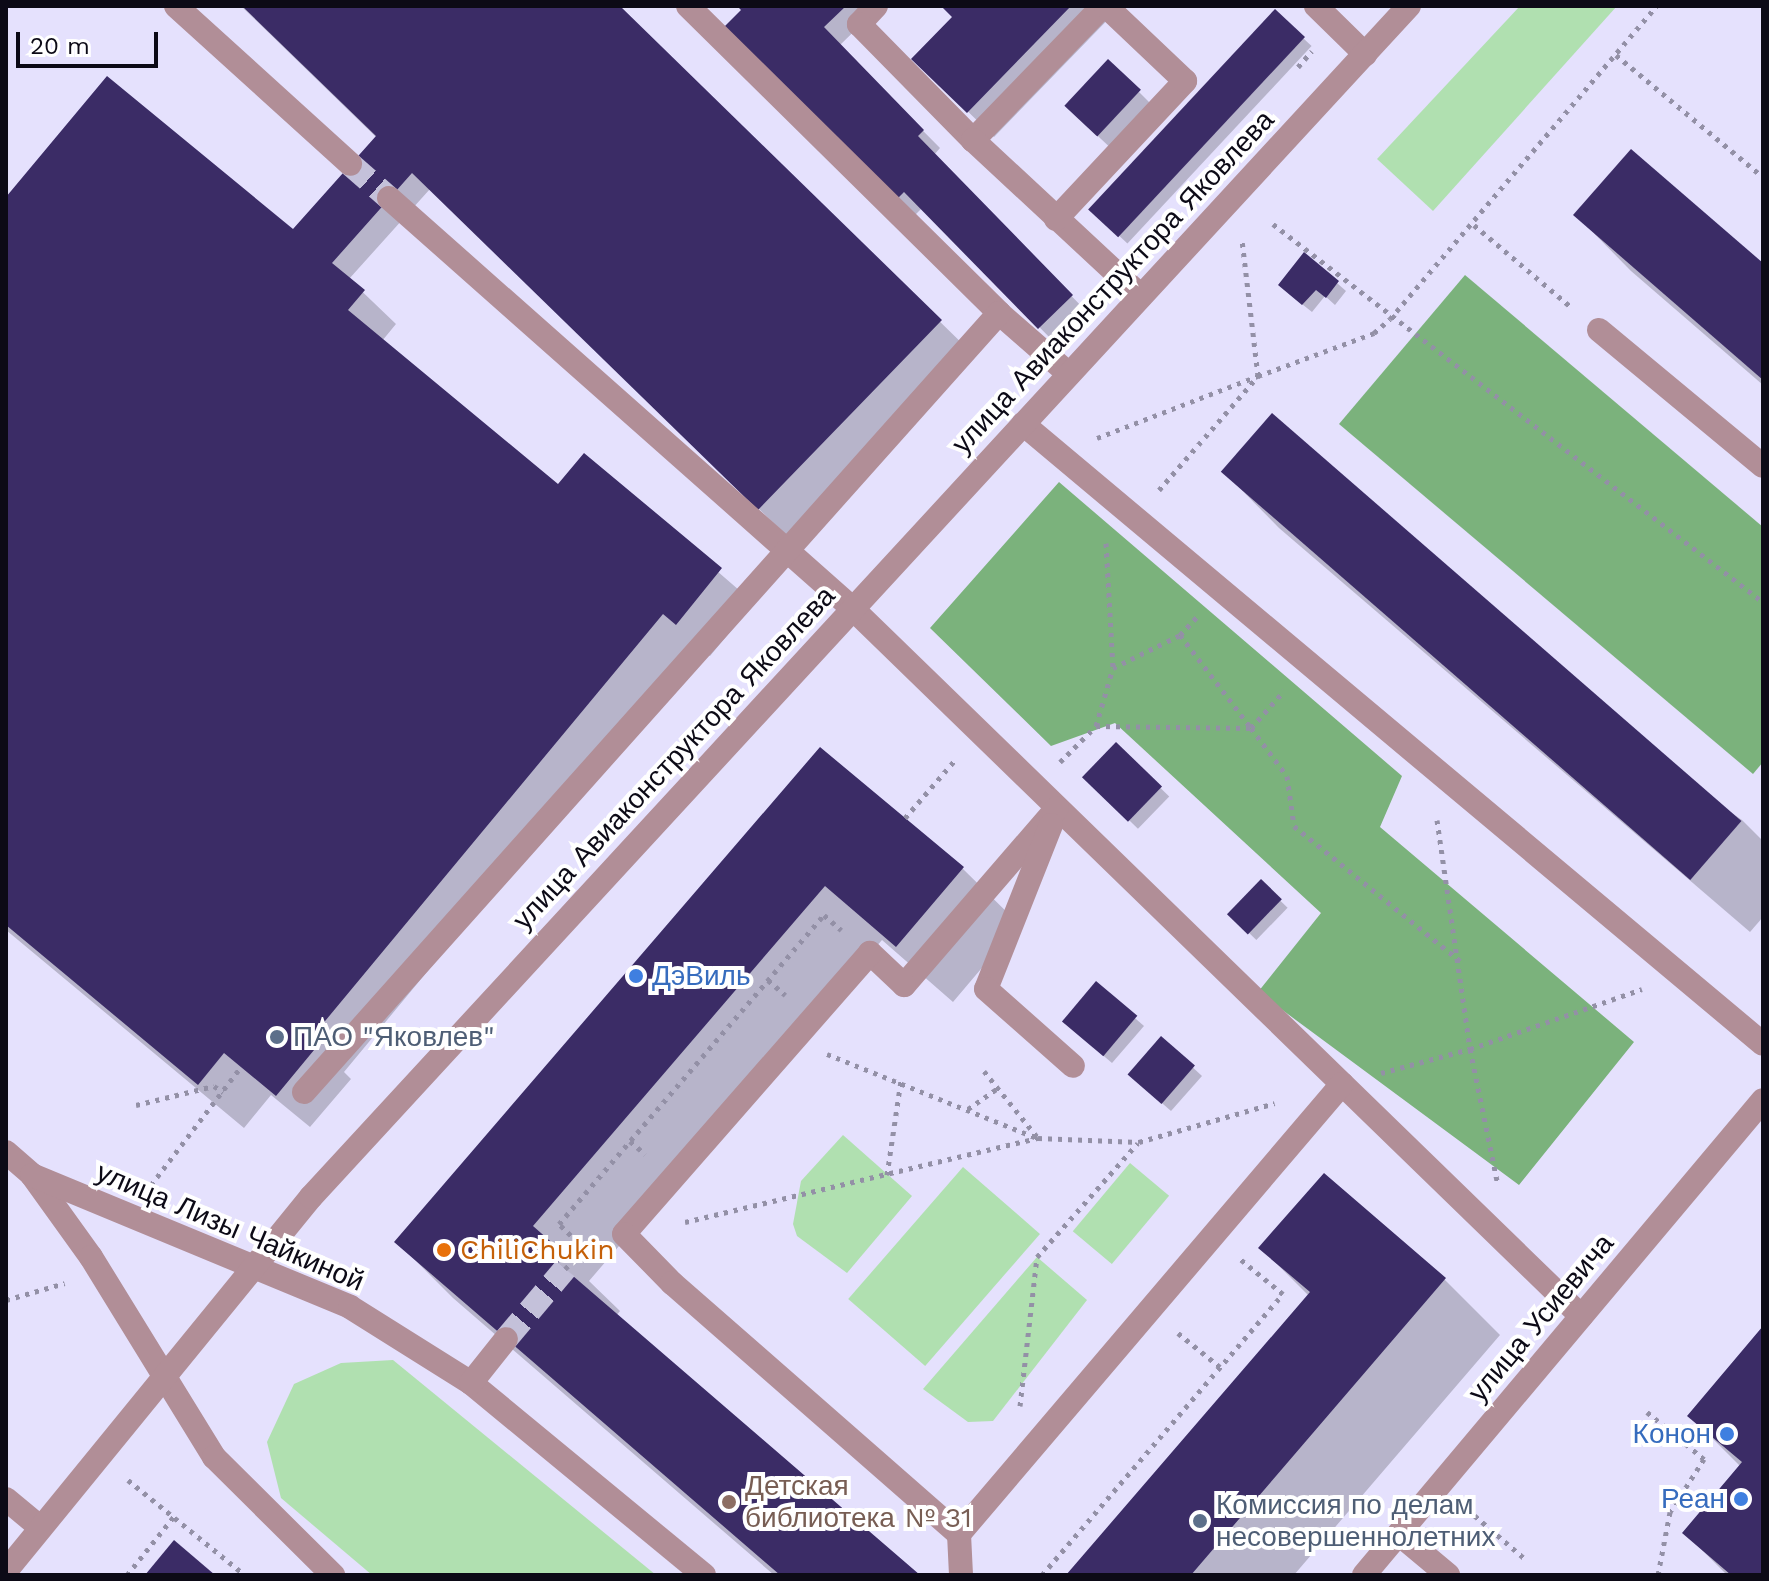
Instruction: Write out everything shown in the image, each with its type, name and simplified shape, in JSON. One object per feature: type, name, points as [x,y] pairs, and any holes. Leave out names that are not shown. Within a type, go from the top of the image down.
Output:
[{"type":"street","points":[[176,6],[350,164]]},
{"type":"street","points":[[688,6],[999,313],[1069,374]]},
{"type":"street","points":[[876,6],[859,24],[973,140],[1141,296]]},
{"type":"street","points":[[973,140],[1105,6],[1185,81],[1056,219]]},
{"type":"street","points":[[1316,6],[1365,54]]},
{"type":"street","name":"улица Авиаконструктора Яковлева","points":[[14,1570],[41,1528],[311,1197],[1365,54],[1399,9]]},
{"type":"street","points":[[389,198],[853,609],[1581,1316]]},
{"type":"street","points":[[304,1092],[999,313]]},
{"type":"street","points":[[1599,330],[1763,466]]},
{"type":"street","points":[[1023,424],[1763,1044]]},
{"type":"street","points":[[959,1534],[624,1234],[870,953],[904,985],[1057,808]]},
{"type":"street","points":[[1057,808],[986,989],[1073,1066]]},
{"type":"street","points":[[961,1575],[959,1534],[1342,1084]]},
{"type":"street","name":"улица Усиевича","points":[[1364,1575],[1763,1100]]},
{"type":"street","name":"улица Лизы Чайкиной","points":[[6,1152],[32,1175],[165,1375],[214,1457],[333,1575]]},
{"type":"street","name":"улица Лизы Чайкиной","points":[[32,1175],[350,1307],[471,1383],[704,1575]]},
{"type":"street","points":[[471,1383],[506,1339]]},
{"type":"street","points":[[6,1499],[41,1528]]},
{"type":"street","points":[[1399,1534],[1448,1575]]},
{"type":"path","points":[[1060,454],[1159,411],[1374,333],[1474,225],[1656,6]]},
{"type":"path","points":[[1616,54],[1763,177]]},
{"type":"path","points":[[1135,517],[1258,376],[1238,191]]},
{"type":"path","points":[[1273,224],[1390,319],[1620,487],[1668,534],[1763,602]]},
{"type":"path","points":[[1474,225],[1599,330]]},
{"type":"path","points":[[1037,787],[1096,726],[1113,668],[1102,490]]},
{"type":"path","points":[[1113,668],[1180,635],[1221,590]]},
{"type":"path","points":[[1180,635],[1287,776],[1294,826],[1460,961]]},
{"type":"path","points":[[1096,726],[1251,728],[1309,663]]},
{"type":"path","points":[[905,818],[979,732]]},
{"type":"path","points":[[1428,763],[1460,961],[1470,1049],[1511,1248]]},
{"type":"path","points":[[559,1224],[824,915],[870,953]]},
{"type":"path","points":[[1342,1084],[1470,1049],[1680,975]]},
{"type":"path","points":[[792,1042],[901,1080],[1038,1138]]},
{"type":"path","points":[[145,1192],[241,1067]]},
{"type":"path","points":[[984,1071],[1038,1138]]},
{"type":"path","points":[[887,1175],[901,1080]]},
{"type":"path","points":[[136,1105],[214,1086],[223,1092]]},
{"type":"path","points":[[968,1109],[998,1088]]},
{"type":"path","points":[[624,1234],[1038,1138],[1139,1142],[1284,1101]]},
{"type":"path","points":[[1020,1409],[1037,1257],[1139,1142]]},
{"type":"path","points":[[1042,1575],[1283,1294],[1213,1235]]},
{"type":"path","points":[[6,1300],[69,1282]]},
{"type":"path","points":[[1149,1310],[1220,1367]]},
{"type":"path","points":[[1647,1412],[1704,1459],[1670,1512],[1658,1575]]},
{"type":"path","points":[[122,1476],[175,1515],[245,1575]]},
{"type":"path","points":[[1463,1506],[1524,1558]]},
{"type":"path","points":[[127,1575],[175,1515]]},
{"type":"green space","points":[[1520,6],[1617,6],[1433,211],[1377,159]]},
{"type":"green space","points":[[1465,275],[1763,527],[1763,762],[1753,774],[1339,424]]},
{"type":"green space","points":[[1059,482],[1402,776],[1380,827],[1634,1042],[1519,1185],[1258,992],[1321,913],[1115,723],[1051,746],[930,628]]},
{"type":"green space","points":[[843,1135],[912,1196],[847,1273],[797,1236],[793,1224],[801,1181]]},
{"type":"green space","points":[[1130,1163],[1169,1196],[1112,1264],[1073,1231]]},
{"type":"green space","points":[[963,1167],[1040,1234],[925,1366],[848,1299]]},
{"type":"green space","points":[[1037,1257],[1087,1300],[993,1421],[968,1422],[923,1389]]},
{"type":"green space","points":[[393,1360],[656,1575],[372,1575],[281,1498],[267,1442],[294,1384],[341,1363]]},
{"type":"building","points":[[242,6],[620,6],[942,320],[758,510],[412,173],[332,263],[365,290],[348,310],[558,484],[584,453],[722,568],[676,625],[663,614],[311,1038],[319,1044],[276,1096],[224,1053],[198,1085],[6,925],[6,197],[107,76],[293,229],[376,136]]},
{"type":"building","points":[[737,6],[846,6],[824,27],[924,130],[918,136],[1073,295],[1038,329],[904,192],[894,202],[724,27],[741,10]]},
{"type":"building","points":[[941,6],[1071,6],[967,113],[911,59],[952,17]]},
{"type":"building","points":[[1275,9],[1305,37],[1118,237],[1088,209]]},
{"type":"building","points":[[1108,59],[1141,90],[1097,136],[1064,106]]},
{"type":"building","points":[[1631,149],[1763,263],[1763,380],[1573,215]]},
{"type":"building","points":[[1304,252],[1339,281],[1326,298],[1316,290],[1302,305],[1278,285]]},
{"type":"building","points":[[1272,413],[1741,821],[1690,880],[1221,472]]},
{"type":"building","points":[[1116,742],[1162,786],[1128,822],[1082,777]]},
{"type":"building","points":[[820,747],[964,867],[896,947],[825,886],[533,1226],[565,1254],[558,1263],[920,1575],[780,1575],[394,1242]]},
{"type":"building","points":[[1261,879],[1282,899],[1248,934],[1227,914]]},
{"type":"building","points":[[1096,981],[1137,1016],[1103,1056],[1062,1022]]},
{"type":"building","points":[[1161,1036],[1195,1066],[1162,1104],[1128,1074]]},
{"type":"building","points":[[1324,1173],[1446,1278],[1191,1575],[1066,1575],[1310,1292],[1258,1248]]},
{"type":"building","points":[[1763,1326],[1763,1575],[1731,1575],[1682,1533],[1742,1462],[1687,1416]]},
{"type":"building","points":[[174,1540],[215,1575],[145,1575]]},
{"type":"tunnel","points":[[350,164],[389,198]]},
{"type":"tunnel","points":[[506,1339],[565,1269]]},
{"type":"place","name":"ДэВиль","points":[[636,976]]},
{"type":"place","name":"ПАО \"Яковлев\"","points":[[277,1037]]},
{"type":"place","name":"ChiliChukin","points":[[444,1250]]},
{"type":"place","name":"Конон","points":[[1727,1434]]},
{"type":"place","name":"Реан","points":[[1741,1499]]},
{"type":"place","name":"Детская библиотека № 31","points":[[729,1502]]},
{"type":"place","name":"Комиссия по делам несовершеннолетних","points":[[1200,1521]]}]
